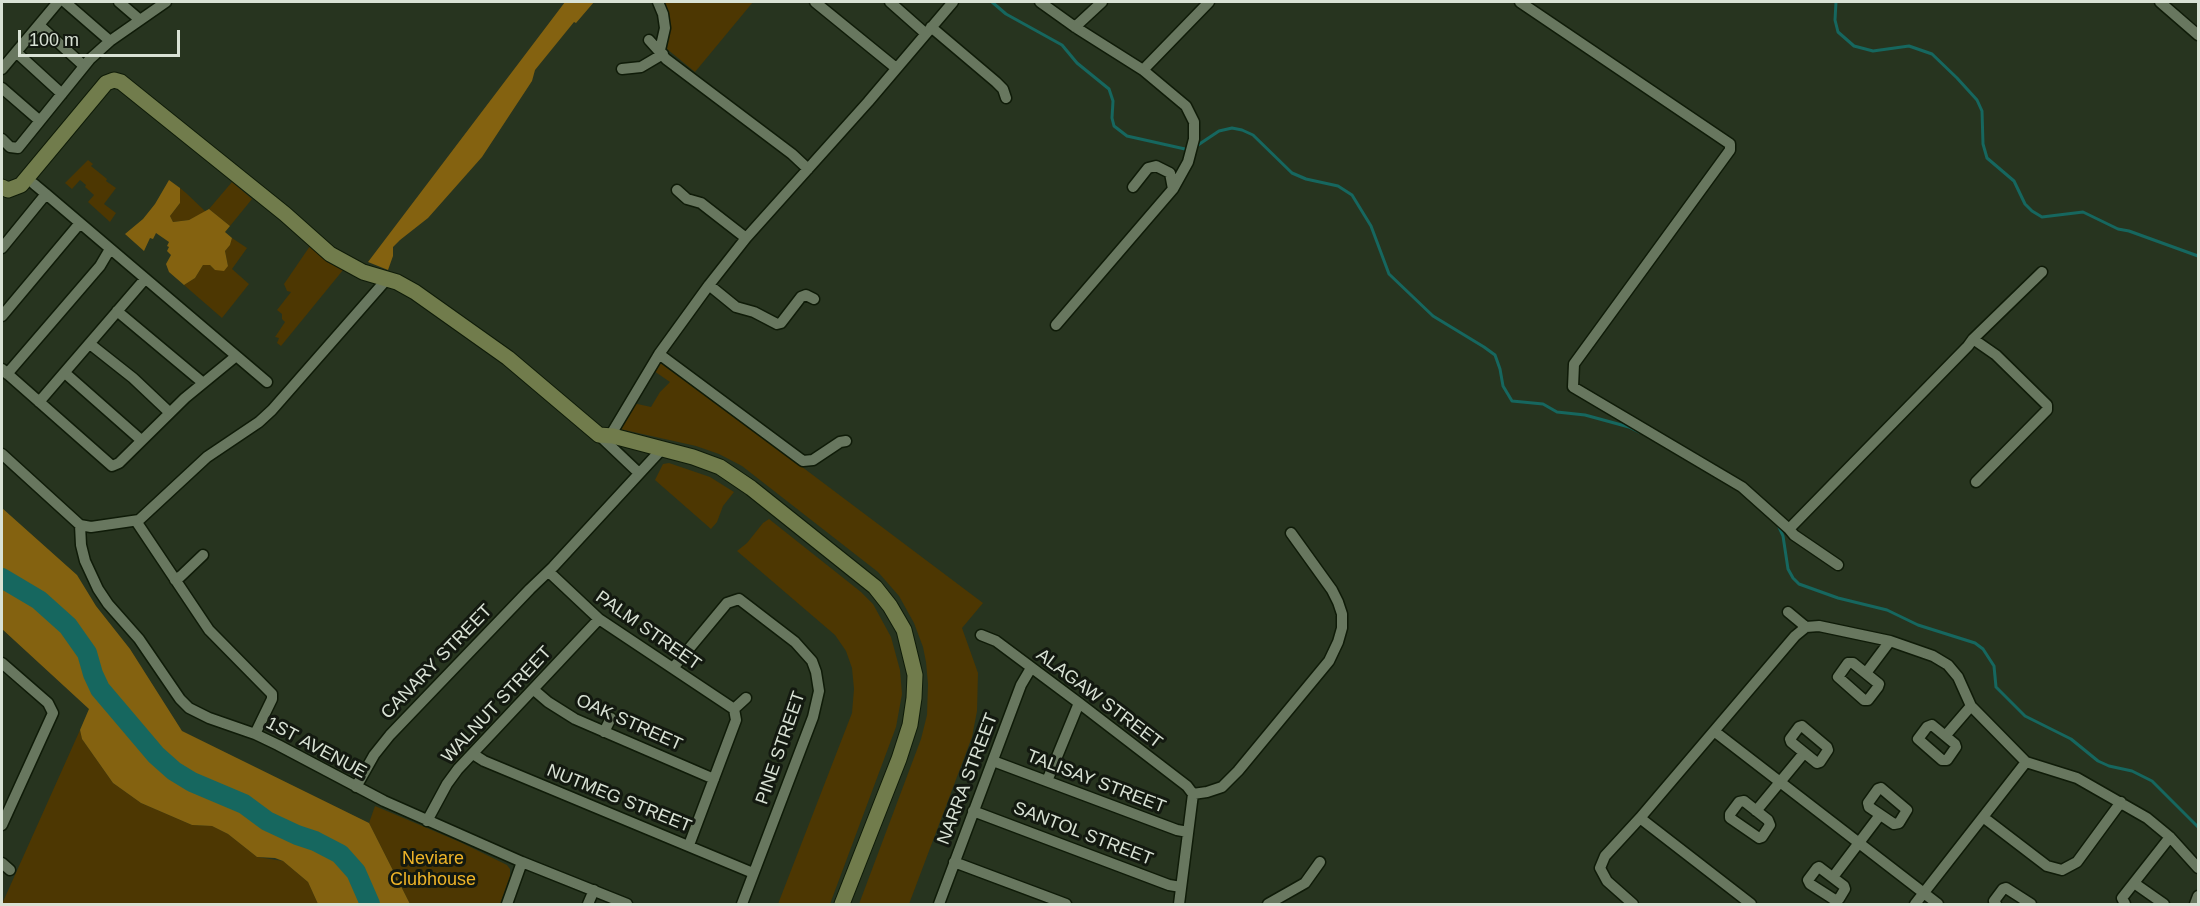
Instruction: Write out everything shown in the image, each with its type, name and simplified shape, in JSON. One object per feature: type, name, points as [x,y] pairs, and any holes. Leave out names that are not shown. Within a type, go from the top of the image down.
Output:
[{"type":"street","points":[[2,69],[58,2]]},
{"type":"street","points":[[65,2],[110,41]]},
{"type":"street","points":[[119,2],[140,20]]},
{"type":"street","points":[[2,139],[10,147],[18,148],[84,66],[110,41],[166,2]]},
{"type":"street","points":[[622,69],[641,67],[661,52],[665,28],[658,2]]},
{"type":"street","points":[[815,2],[896,68]]},
{"type":"street","points":[[890,2],[996,81],[1003,89],[1006,98]]},
{"type":"street","points":[[604,435],[659,354],[746,238],[953,2]]},
{"type":"street","points":[[1040,2],[1143,70],[1186,106],[1194,122],[1194,139],[1188,162],[1173,189],[1056,325]]},
{"type":"street","points":[[1075,27],[1102,2]]},
{"type":"street","points":[[1143,70],[1209,2]]},
{"type":"street","points":[[1520,2],[1730,144],[1731,150],[1574,364],[1573,387],[1742,488],[1794,535],[1838,565]]},
{"type":"street","points":[[2164,3],[2199,35]]},
{"type":"street","points":[[39,25],[84,66]]},
{"type":"street","points":[[649,40],[703,88],[792,154],[808,169]]},
{"type":"street","points":[[16,52],[62,94]]},
{"type":"street","points":[[2,187],[8,190],[21,185],[106,84],[114,80],[127,86],[330,254],[363,272],[387,279],[415,292],[508,358],[604,435],[639,473]]},
{"type":"street","points":[[2,88],[40,121]]},
{"type":"street","points":[[1132,187],[1148,168],[1156,166],[1170,173],[1173,189]]},
{"type":"street","points":[[34,184],[235,357],[267,381]]},
{"type":"street","points":[[677,190],[687,199],[701,203],[746,238]]},
{"type":"street","points":[[2,248],[6,233],[46,194]]},
{"type":"street","points":[[2,316],[80,223]]},
{"type":"street","points":[[110,249],[100,266],[4,372],[112,466],[119,463],[202,382],[235,357]]},
{"type":"street","points":[[1789,529],[1973,339],[2042,272]]},
{"type":"street","points":[[39,402],[145,279]]},
{"type":"street","points":[[2,454],[80,525],[91,527],[141,519],[207,458],[259,422],[387,279]]},
{"type":"street","points":[[709,285],[736,307],[754,312],[777,324],[781,324],[801,297],[806,295],[814,299]]},
{"type":"street","points":[[117,311],[202,382]]},
{"type":"street","points":[[1973,339],[1996,355],[2047,405],[2048,410],[1976,482]]},
{"type":"street","points":[[90,344],[133,378],[170,412]]},
{"type":"street","points":[[659,354],[803,461],[813,460],[840,442],[846,441]]},
{"type":"street","points":[[65,373],[141,440]]},
{"type":"street","points":[[604,435],[713,465],[751,488],[876,587],[904,630],[915,675],[910,725],[842,904]]},
{"type":"street","name":"CANARY STREET","points":[[356,787],[374,755],[390,735],[551,570],[661,450]]},
{"type":"street","points":[[136,521],[216,640],[272,694],[272,699],[255,734]]},
{"type":"street","name":"1ST AVENUE","points":[[80,525],[81,545],[89,574],[108,604],[139,639],[180,699],[198,714],[255,734],[427,821],[627,904]]},
{"type":"street","points":[[1179,904],[1194,803],[1193,794],[1222,787],[1239,771],[1329,661],[1338,642],[1342,628],[1342,614],[1338,602],[1291,533]]},
{"type":"street","points":[[175,580],[203,555]]},
{"type":"street","name":"PALM STREET","points":[[551,570],[599,619],[734,709]]},
{"type":"street","name":"PINE STREET","points":[[673,668],[727,603],[735,599],[743,600],[751,606],[805,653],[816,672],[819,691],[813,717],[742,904]]},
{"type":"street","points":[[1788,612],[1806,627]]},
{"type":"street","name":"WALNUT STREET","points":[[427,821],[447,784],[599,619]]},
{"type":"street","points":[[1633,904],[1607,880],[1600,868],[1605,856],[1795,636],[1806,627],[1819,626],[1890,641],[1933,656],[1948,665],[1958,677],[1971,706],[2026,762],[2077,778],[2121,801],[2170,837],[2199,868]]},
{"type":"street","name":"ALAGAW STREET","points":[[981,635],[996,641],[1187,786],[1193,794]]},
{"type":"street","points":[[1866,673],[1890,641]]},
{"type":"street","points":[[2,663],[48,703],[52,713],[2,825]]},
{"type":"street","name":"NARRA STREET","points":[[939,904],[1021,685],[1031,668]]},
{"type":"street","name":"OAK STREET","points":[[534,690],[564,713],[714,779]]},
{"type":"street","points":[[689,845],[736,720],[734,709],[746,698]]},
{"type":"street","points":[[1047,781],[1079,704]]},
{"type":"street","points":[[1946,735],[1971,706]]},
{"type":"street","points":[[604,732],[611,718]]},
{"type":"street","points":[[1714,731],[1938,904]]},
{"type":"street","points":[[1756,811],[1804,753]]},
{"type":"street","name":"NUTMEG STREET","points":[[473,754],[484,761],[753,873]]},
{"type":"street","name":"TALISAY STREET","points":[[993,761],[1188,832]]},
{"type":"street","points":[[1915,904],[2026,762]]},
{"type":"street","points":[[1983,817],[2047,866],[2062,870],[2077,862],[2121,801]]},
{"type":"street","name":"SANTOL STREET","points":[[973,810],[1169,885],[1181,887]]},
{"type":"street","points":[[1833,877],[1880,815]]},
{"type":"street","points":[[1640,818],[1751,904]]},
{"type":"street","points":[[2125,904],[2122,898],[2170,837]]},
{"type":"street","points":[[507,904],[522,862]]},
{"type":"street","points":[[954,862],[1066,904]]},
{"type":"street","points":[[1268,904],[1305,883],[1320,862]]},
{"type":"street","points":[[2134,883],[2164,904]]},
{"type":"street","points":[[1996,904],[1994,901],[2003,889],[2007,888],[2031,904]]},
{"type":"street","points":[[588,904],[594,890]]},
{"type":"street","points":[[2195,904],[2199,896]]},
{"type":"green space","points":[[662,2],[753,2],[695,72],[667,49],[668,23]]},
{"type":"green space","points":[[88,160],[93,164],[91,166],[107,179],[106,181],[116,188],[104,204],[116,213],[110,222],[88,202],[94,195],[85,187],[86,185],[80,180],[72,189],[65,183]]},
{"type":"green space","points":[[232,182],[252,199],[230,226],[209,209]]},
{"type":"green space","points":[[180,188],[206,212],[189,220],[173,222],[170,216],[180,203]]},
{"type":"green space","points":[[232,238],[247,248],[232,269],[249,284],[222,318],[184,285],[195,278],[203,265],[210,265],[215,270],[228,266],[225,251]]},
{"type":"green space","points":[[310,246],[327,262],[343,270],[281,346],[277,343],[279,338],[275,337],[285,322],[282,314],[277,310],[291,292],[287,291],[284,284]]},
{"type":"green space","points":[[659,362],[983,603],[962,628],[978,673],[977,711],[972,737],[909,904],[859,904],[921,739],[927,715],[926,662],[914,623],[899,596],[878,572],[742,466],[719,454],[696,446],[620,429],[633,403],[651,407],[660,392],[670,382],[654,371]]},
{"type":"green space","points":[[669,463],[710,477],[734,492],[723,506],[717,522],[711,529],[655,480],[663,464]]},
{"type":"green space","points":[[769,519],[873,604],[891,637],[900,670],[902,694],[896,727],[830,904],[778,904],[852,713],[854,689],[852,668],[846,651],[835,635],[737,551]]},
{"type":"green space","points":[[80,730],[82,739],[113,783],[141,803],[192,825],[212,826],[228,834],[257,857],[283,861],[308,882],[318,904],[2,904]]},
{"type":"green space","name":"Neviare Clubhouse","points":[[375,806],[460,842],[507,865],[510,869],[510,876],[500,904],[410,904],[369,823]]},
{"type":"shaded area","points":[[565,2],[594,2],[576,23],[574,22],[535,70],[532,81],[482,157],[428,218],[393,247],[393,256],[388,270],[368,262]]},
{"type":"shaded area","points":[[169,180],[180,188],[180,203],[170,216],[173,222],[189,220],[209,209],[230,226],[225,232],[232,238],[225,251],[228,266],[224,271],[215,270],[210,265],[203,265],[195,278],[184,285],[169,272],[166,264],[171,255],[167,251],[169,242],[156,233],[153,239],[150,238],[144,251],[125,234],[143,219]]},
{"type":"shaded area","points":[[2,508],[77,575],[96,606],[130,649],[182,731],[369,823],[410,904],[318,904],[308,882],[283,861],[257,857],[228,834],[212,826],[192,825],[141,803],[113,783],[82,739],[80,730],[89,709],[2,629]]},
{"type":"waterway","points":[[992,2],[1006,14],[1062,45],[1077,63],[1109,89],[1113,101],[1114,126],[1127,136],[1189,148]]},
{"type":"waterway","points":[[1836,2],[1835,20],[1838,32],[1854,46],[1873,51],[1909,46],[1932,54],[1957,78],[1977,100],[1982,111],[1983,144],[1987,158],[2014,181],[2025,204],[2032,211],[2042,217],[2083,212],[2118,229],[2198,256]]},
{"type":"waterway","points":[[1195,147],[1219,131],[1232,128],[1242,130],[1253,135],[1292,173],[1306,179],[1338,186],[1352,195],[1371,226],[1389,274],[1433,316],[1495,355],[1503,386],[1512,401],[1543,404],[1557,412],[1585,415],[1639,432]]},
{"type":"waterway","points":[[1778,525],[1783,536],[1788,569],[1799,584],[1838,598],[1887,610],[1918,625],[1975,643],[1983,649],[1994,666],[1996,687],[2025,716],[2071,739],[2098,761],[2132,771],[2152,781],[2198,827]]},
{"type":"waterway","points":[[2,578],[39,600],[68,626],[87,653],[100,689],[156,755],[174,771],[192,782],[244,804],[267,821],[340,854],[356,872],[370,904]]}]
